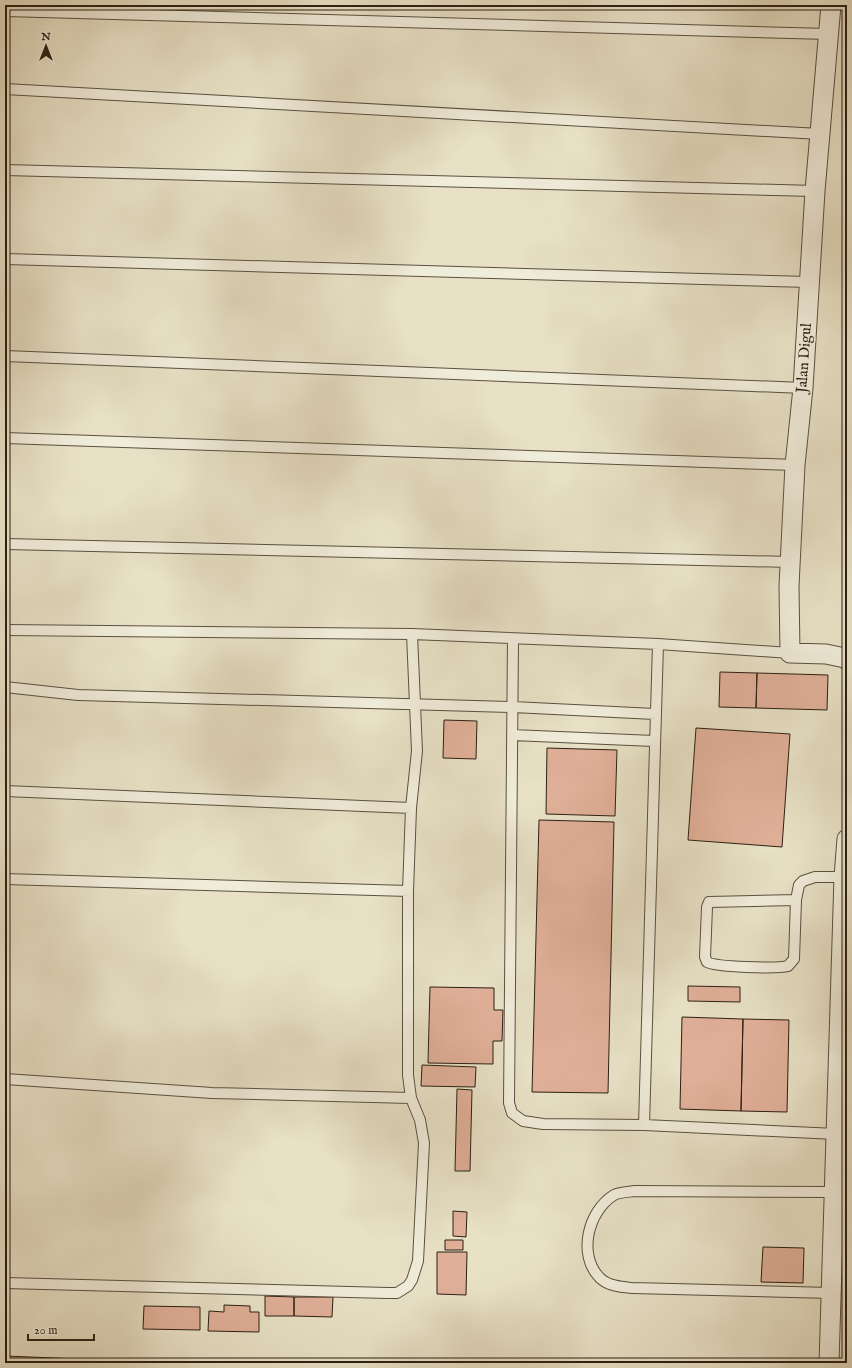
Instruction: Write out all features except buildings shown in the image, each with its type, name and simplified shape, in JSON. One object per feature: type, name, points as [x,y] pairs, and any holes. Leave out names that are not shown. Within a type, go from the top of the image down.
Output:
[{"type":"street","name":"Jalan Digul","points":[[790,653],[789,586],[796,465],[803,388],[815,191],[831,5]]},
{"type":"street","points":[[790,653],[826,654],[845,658],[847,660]]},
{"type":"street","points":[[829,1363],[844,877],[847,839]]},
{"type":"lane","points":[[5,11],[829,34]]},
{"type":"lane","points":[[5,89],[820,134]]},
{"type":"lane","points":[[5,170],[815,191]]},
{"type":"lane","points":[[5,259],[809,282]]},
{"type":"lane","points":[[5,356],[803,388]]},
{"type":"lane","points":[[5,438],[796,465]]},
{"type":"lane","points":[[5,544],[791,562]]},
{"type":"lane","points":[[5,630],[412,634],[658,644],[790,653]]},
{"type":"lane","points":[[5,1284],[388,1293],[403,1290],[412,1280],[418,1261],[424,1172],[423,1130],[411,1098],[408,1075],[408,890],[411,808],[417,751],[412,634]]},
{"type":"lane","points":[[513,639],[509,1103],[512,1113],[523,1121],[543,1124],[644,1126],[836,1134]]},
{"type":"lane","points":[[644,1126],[658,644]]},
{"type":"lane","points":[[5,687],[78,695],[513,707],[655,714]]},
{"type":"lane","points":[[512,735],[654,741]]},
{"type":"lane","points":[[5,790],[411,808]]},
{"type":"lane","points":[[796,900],[709,902],[707,907],[705,960],[712,964],[788,966],[794,959],[796,900],[797,890],[800,885],[808,878],[844,877]]},
{"type":"lane","points":[[5,878],[408,890]]},
{"type":"lane","points":[[5,1079],[212,1093],[411,1098]]},
{"type":"lane","points":[[831,1293],[632,1288],[615,1286],[601,1279],[591,1267],[588,1250],[590,1223],[600,1205],[615,1194],[634,1191],[834,1192]]}]
